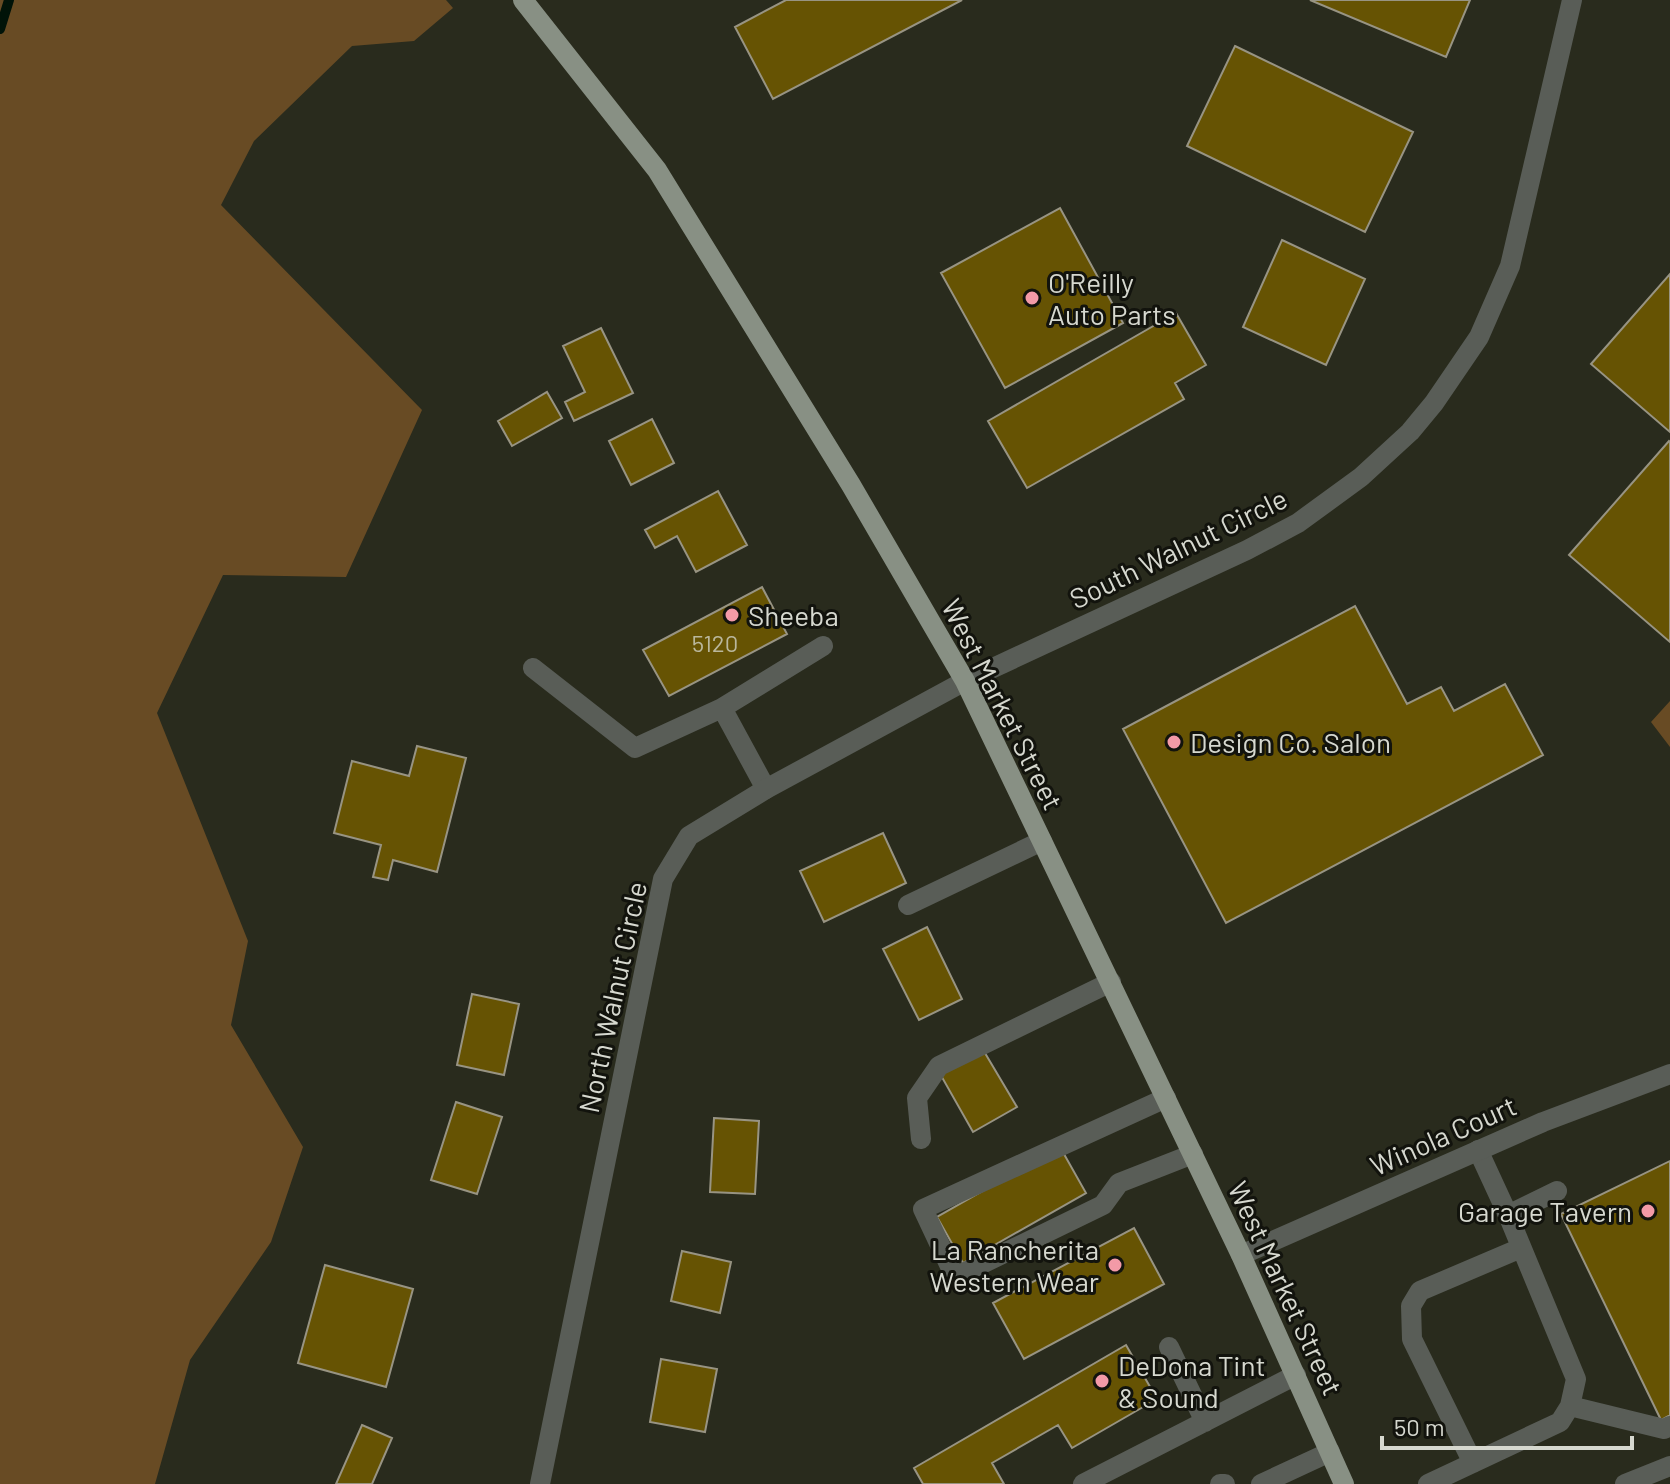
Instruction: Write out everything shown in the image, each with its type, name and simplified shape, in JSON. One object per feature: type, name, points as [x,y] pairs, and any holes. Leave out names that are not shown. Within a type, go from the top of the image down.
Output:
[{"type":"main road","name":"West Market Street","points":[[523,0],[657,170],[851,485],[965,681],[1241,1255],[1344,1484]]},
{"type":"street","name":"South Walnut Circle","points":[[965,681],[1247,550],[1298,523],[1361,477],[1410,432],[1479,337],[1510,266],[1572,0]]},
{"type":"street","points":[[533,668],[635,748],[722,708],[823,646]]},
{"type":"street","name":"North Walnut Circle","points":[[540,1484],[663,879],[689,836],[766,789],[965,681]]},
{"type":"street","points":[[722,708],[766,789]]},
{"type":"street","points":[[908,905],[1042,841]]},
{"type":"street","points":[[921,1139],[917,1098],[939,1066],[1111,982]]},
{"type":"street","name":"Winola Court","points":[[1241,1255],[1543,1122],[1670,1074]]},
{"type":"street","points":[[1166,1098],[923,1209],[955,1277],[1103,1205],[1119,1183],[1193,1154]]},
{"type":"street","points":[[1428,1484],[1560,1422],[1570,1406],[1576,1379],[1478,1150]]},
{"type":"street","points":[[1508,1215],[1557,1191]]},
{"type":"street","points":[[1473,1463],[1412,1339],[1411,1306],[1420,1291],[1521,1248]]},
{"type":"street","points":[[1169,1347],[1205,1422]]},
{"type":"street","points":[[1083,1484],[1296,1375]]},
{"type":"street","points":[[1570,1406],[1664,1429],[1670,1426]]},
{"type":"street","points":[[1261,1484],[1330,1452]]},
{"type":"street","points":[[1625,1484],[1670,1466]]},
{"type":"shaded area","points":[[0,0],[446,0],[453,8],[414,41],[352,46],[254,141],[221,205],[422,410],[346,577],[223,575],[157,713],[248,941],[231,1025],[303,1147],[271,1242],[190,1360],[155,1484],[0,1484]]},
{"type":"shaded area","points":[[1670,701],[1670,747],[1651,722]]},
{"type":"building","points":[[786,0],[962,0],[773,99],[735,27]]},
{"type":"building","points":[[1310,0],[1470,0],[1446,57]]},
{"type":"building","points":[[1235,46],[1413,132],[1365,232],[1187,146]]},
{"type":"building","name":"O'Reilly Auto Parts","points":[[1060,208],[1123,323],[1005,388],[941,273]]},
{"type":"building","points":[[1282,240],[1365,279],[1326,365],[1243,327]]},
{"type":"building","points":[[1670,274],[1670,432],[1591,364]]},
{"type":"building","points":[[1176,313],[1206,365],[1175,383],[1184,399],[1027,488],[988,421]]},
{"type":"building","points":[[601,328],[633,393],[574,421],[565,402],[585,392],[563,346]]},
{"type":"building","points":[[547,392],[562,418],[512,446],[498,421]]},
{"type":"building","points":[[652,419],[674,463],[631,485],[609,441]]},
{"type":"building","points":[[1670,442],[1670,642],[1569,555]]},
{"type":"building","points":[[718,491],[747,545],[696,572],[677,536],[655,548],[645,530]]},
{"type":"building","points":[[762,587],[787,634],[669,696],[643,650]]},
{"type":"building","points":[[1355,606],[1407,704],[1441,687],[1454,711],[1505,684],[1543,755],[1226,923],[1123,729]]},
{"type":"building","points":[[417,746],[466,758],[437,872],[393,860],[388,880],[373,877],[381,845],[334,833],[352,761],[409,776]]},
{"type":"building","points":[[883,833],[906,883],[824,922],[800,871]]},
{"type":"building","points":[[927,927],[962,999],[919,1020],[883,949]]},
{"type":"building","points":[[472,994],[519,1004],[504,1075],[457,1065]]},
{"type":"building","points":[[982,1048],[1017,1107],[973,1132],[939,1072]]},
{"type":"building","points":[[456,1102],[502,1117],[477,1194],[431,1180]]},
{"type":"building","points":[[714,1118],[759,1121],[755,1194],[710,1192]]},
{"type":"building","points":[[1060,1147],[1086,1193],[963,1263],[937,1217]]},
{"type":"building","points":[[1670,1161],[1670,1415],[1661,1420],[1561,1214]]},
{"type":"building","points":[[1134,1228],[1164,1284],[1024,1359],[993,1303]]},
{"type":"building","points":[[682,1251],[731,1262],[720,1313],[671,1301]]},
{"type":"building","points":[[325,1265],[413,1289],[386,1387],[298,1363]]},
{"type":"building","points":[[1126,1345],[1157,1399],[1072,1448],[1058,1425],[992,1463],[1004,1484],[923,1484],[914,1468]]},
{"type":"building","points":[[661,1359],[717,1369],[705,1432],[650,1422]]},
{"type":"building","points":[[362,1425],[392,1438],[372,1484],[336,1484]]},
{"type":"waterway","points":[[0,29],[9,0]]},
{"type":"place","name":"O'Reilly Auto Parts","points":[[1032,298]]},
{"type":"place","name":"Sheeba","points":[[732,615]]},
{"type":"place","name":"Design Co. Salon","points":[[1174,742]]},
{"type":"place","name":"Garage Tavern","points":[[1648,1211]]},
{"type":"place","name":"La Rancherita Western Wear","points":[[1115,1265]]},
{"type":"place","name":"DeDona Tint & Sound","points":[[1102,1381]]}]
